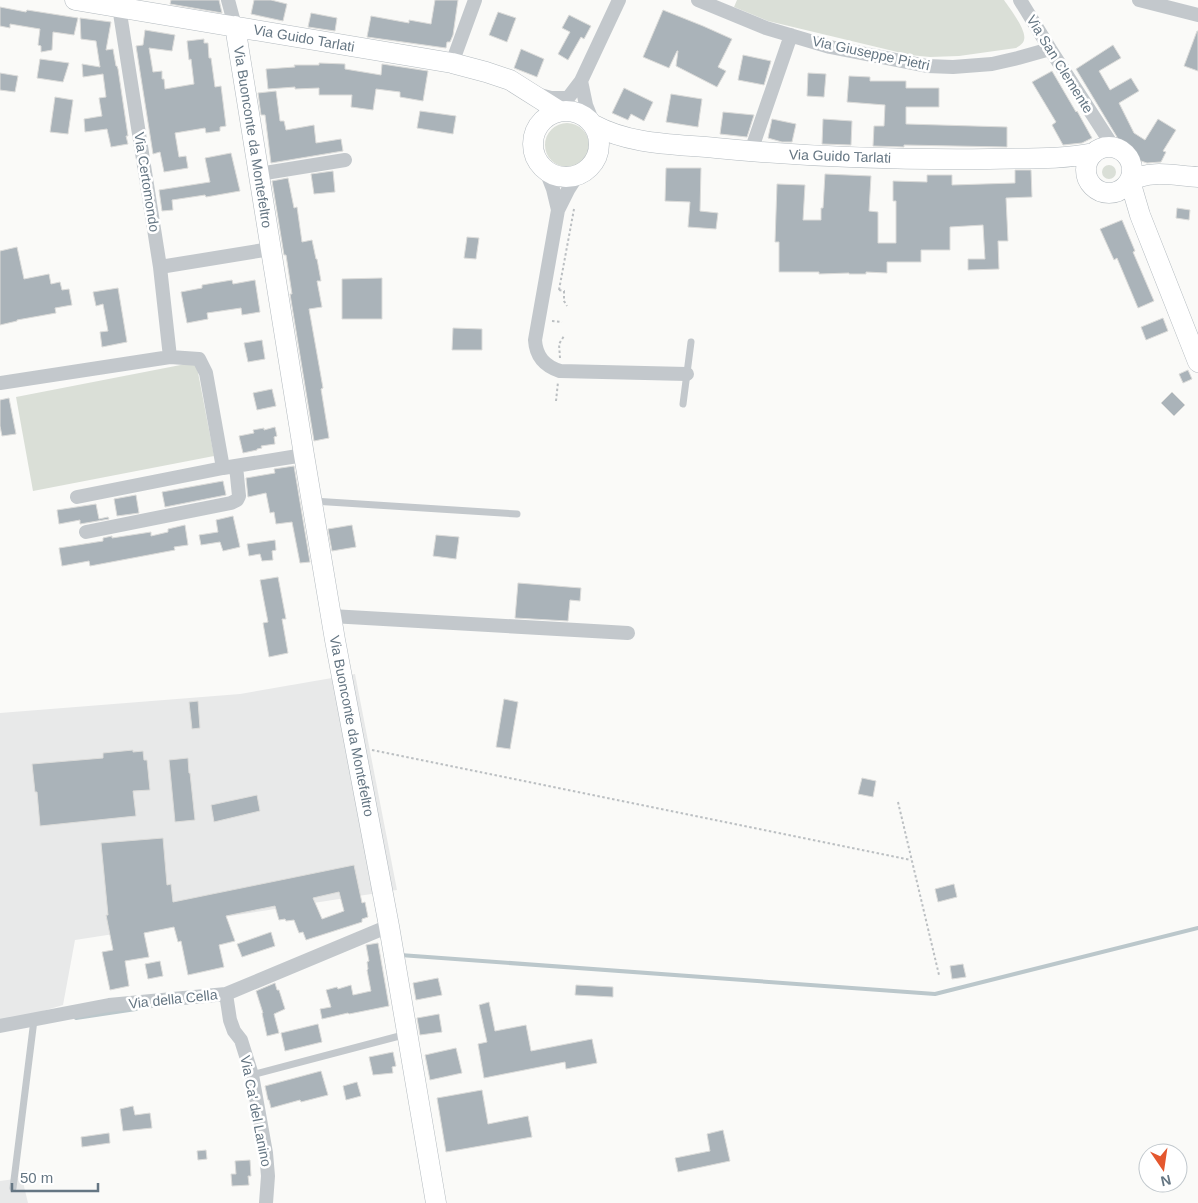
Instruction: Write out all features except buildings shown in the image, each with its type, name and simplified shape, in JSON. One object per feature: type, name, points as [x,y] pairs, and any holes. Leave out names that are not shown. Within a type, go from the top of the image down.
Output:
[{"type":"main road","name":"Via Guido Tarlati","points":[[75,0],[452,63],[510,80],[528,92],[564,104]]},
{"type":"main road","name":"Via Buonconte da Montefeltro","points":[[235,26],[331,616],[389,926],[436,1203]]},
{"type":"main road","points":[[528,92],[537,110],[538,125]]},
{"type":"main road","points":[[598,157],[600,141],[594,125],[579,113],[569,110],[564,104],[538,125],[532,145],[534,155],[546,171],[566,178],[586,172],[598,157],[610,148],[632,139]]},
{"type":"main road","name":"Via Guido Tarlati","points":[[594,125],[632,139],[751,152],[823,156],[917,159],[1073,157],[1102,150]]},
{"type":"main road","points":[[1131,171],[1126,187],[1120,191],[1106,194],[1093,187],[1087,175],[1088,162],[1102,150],[1122,151],[1131,171],[1140,216],[1198,362]]},
{"type":"main road","name":"Via Guido Tarlati","points":[[1048,157],[1070,163],[1087,175]]},
{"type":"main road","points":[[1131,171],[1140,176],[1150,174],[1198,177]]},
{"type":"main road","points":[[1140,216],[1141,200],[1144,194],[1153,184],[1169,175]]},
{"type":"main road","points":[[1113,193],[1127,201],[1140,216]]},
{"type":"street","points":[[228,0],[235,26]]},
{"type":"street","points":[[452,63],[475,0]]},
{"type":"street","points":[[564,104],[582,81],[619,0]]},
{"type":"street","name":"Via Giuseppe Pietri","points":[[698,0],[766,28],[840,49],[936,67],[992,64],[1050,49]]},
{"type":"street","name":"Via San Clemente","points":[[1020,0],[1101,127],[1102,150]]},
{"type":"street","points":[[1140,0],[1198,15]]},
{"type":"street","name":"Via Certomondo","points":[[120,7],[160,267],[170,357]]},
{"type":"street","points":[[751,152],[791,35]]},
{"type":"street","points":[[582,81],[586,104],[594,125]]},
{"type":"street","points":[[259,174],[345,160]]},
{"type":"street","points":[[546,171],[553,188],[558,210]]},
{"type":"street","points":[[577,176],[558,210],[535,344],[538,355],[547,365],[560,371],[687,374]]},
{"type":"street","points":[[160,267],[270,249]]},
{"type":"street","points":[[0,382],[170,357],[200,359],[206,373],[229,467],[239,496],[237,500],[232,503],[86,532]]},
{"type":"street","points":[[78,497],[229,467],[304,455]]},
{"type":"street","points":[[331,616],[628,632]]},
{"type":"street","name":"Via della Cella","points":[[0,1026],[109,1006],[226,994],[389,926]]},
{"type":"street","name":"Via Ca' del Lanino","points":[[226,994],[230,1020],[234,1031],[241,1040],[252,1075],[266,1153],[268,1176],[266,1203]]},
{"type":"lane","points":[[683,404],[691,342]]},
{"type":"lane","points":[[312,501],[517,514]]},
{"type":"lane","points":[[13,1188],[34,1020]]},
{"type":"lane","points":[[252,1075],[407,1034]]},
{"type":"path","points":[[559,290],[575,203]]},
{"type":"path","points":[[544,288],[564,291],[564,301],[567,306]]},
{"type":"path","points":[[356,746],[912,860]]},
{"type":"path","points":[[898,802],[939,975]]},
{"type":"shaded area","points":[[737,0],[1004,0],[1021,25],[1024,40],[1016,48],[959,56],[930,57],[910,55],[768,21],[734,7]]},
{"type":"shaded area","points":[[567,123],[579,127],[585,133],[589,145],[585,157],[579,163],[567,167],[555,163],[549,157],[545,145],[549,133],[555,127]]},
{"type":"shaded area","points":[[1106,165],[1112,165],[1116,172],[1112,179],[1106,179],[1102,175],[1102,169]]},
{"type":"shaded area","points":[[196,362],[214,456],[33,491],[16,397]]},
{"type":"shaded area","points":[[355,674],[397,890],[75,940],[63,1005],[0,1024],[0,713],[240,694]]},
{"type":"shaded area","points":[[22,1178],[28,1203],[0,1203],[0,1181]]},
{"type":"waterway","points":[[400,955],[935,994],[1198,928]]},
{"type":"waterway","points":[[76,1018],[136,1009]]}]
